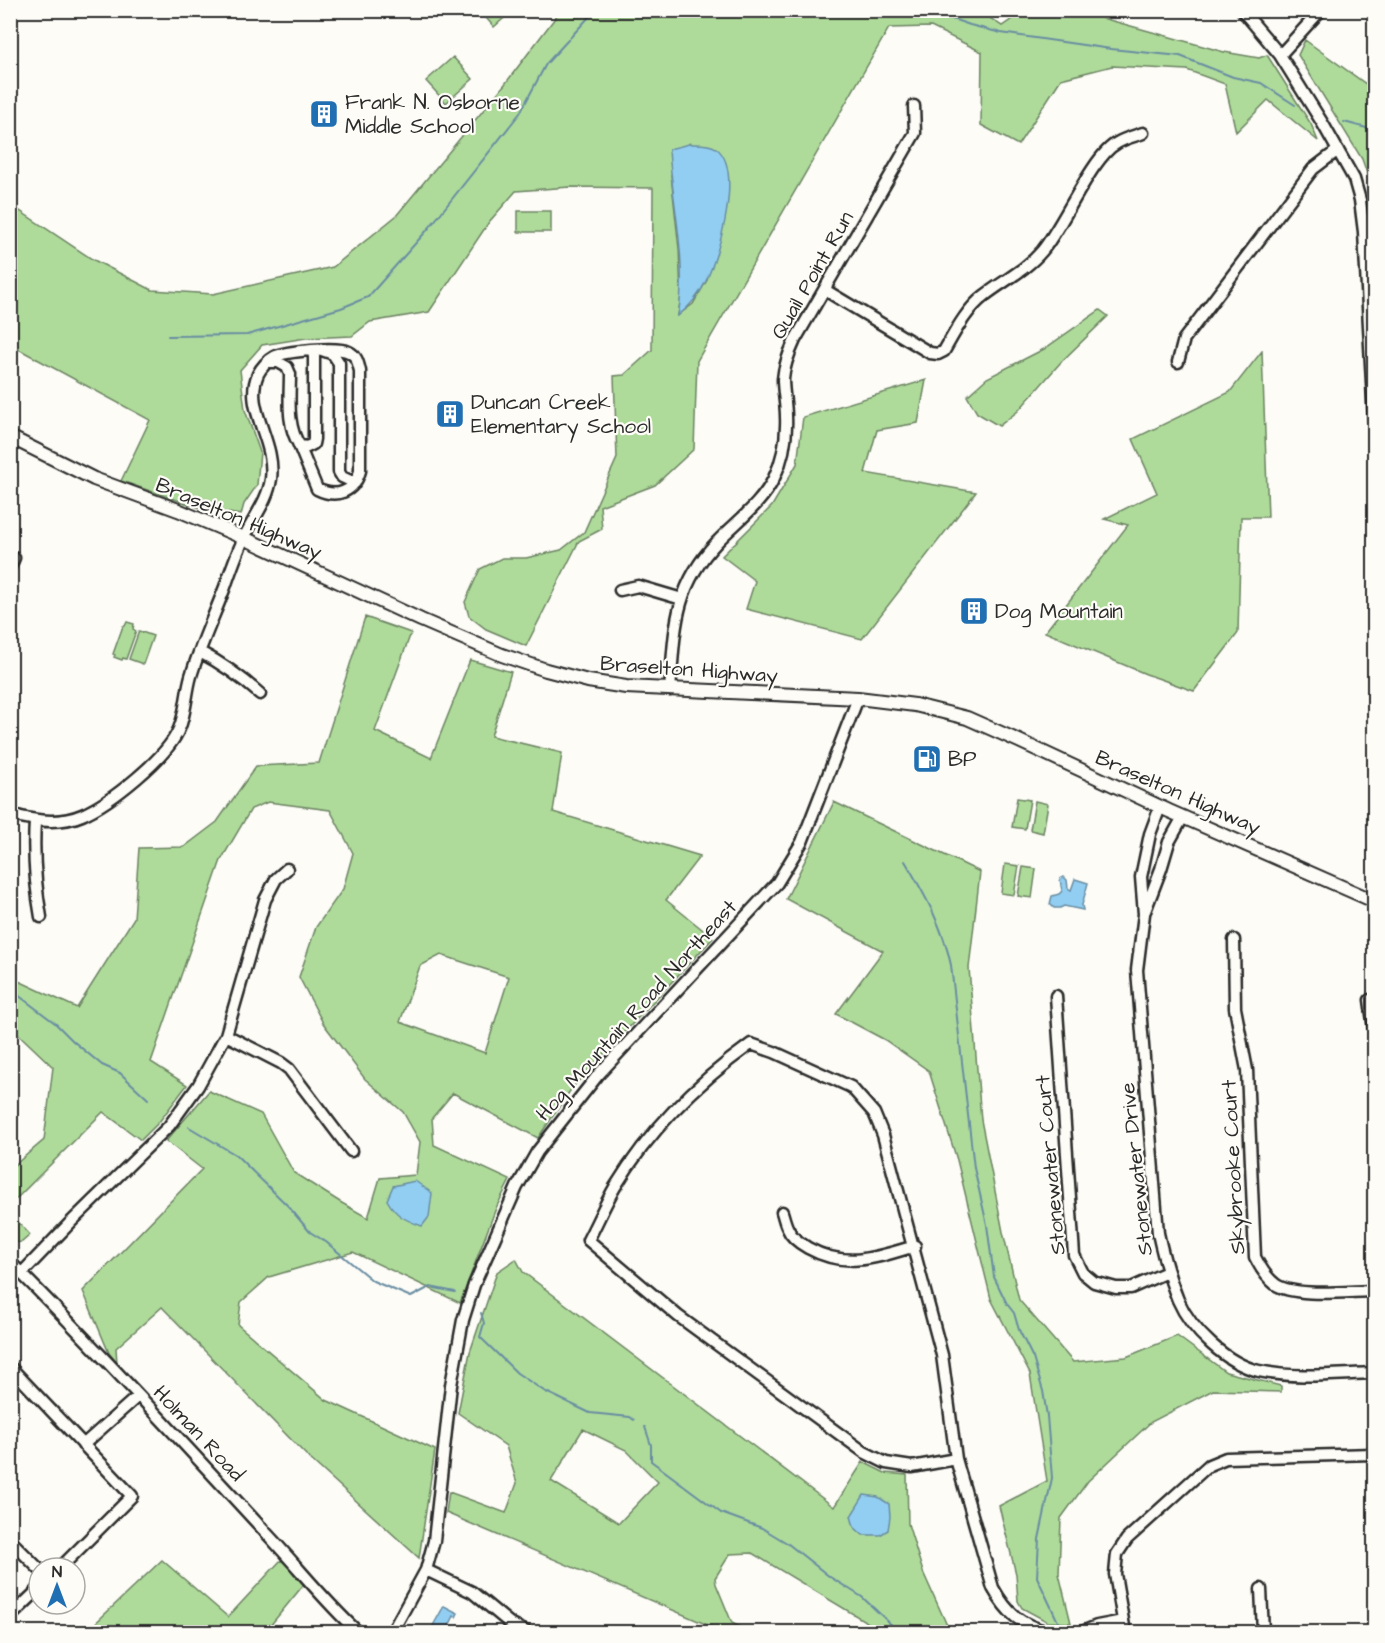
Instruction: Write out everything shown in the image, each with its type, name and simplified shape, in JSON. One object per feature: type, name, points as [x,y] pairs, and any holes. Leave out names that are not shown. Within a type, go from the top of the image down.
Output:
[{"type":"main road","name":"Braselton Highway","points":[[10,437],[94,479],[178,510],[502,655],[546,670],[588,681],[670,690],[858,698],[915,705],[967,718],[1160,807],[1374,901]]},
{"type":"street","points":[[1242,10],[1280,55],[1354,179],[1360,200],[1374,421]]},
{"type":"street","points":[[1280,55],[1321,10]]},
{"type":"street","name":"Quail Point Run","points":[[670,690],[675,636],[688,580],[716,543],[761,500],[774,478],[782,457],[786,434],[783,380],[786,360],[795,340],[915,133],[914,106]]},
{"type":"street","points":[[825,290],[930,353],[938,354],[944,351],[967,312],[982,297],[1019,272],[1041,253],[1059,228],[1100,158],[1116,143],[1143,134]]},
{"type":"street","points":[[1178,362],[1184,339],[1198,320],[1313,169],[1338,150]]},
{"type":"street","points":[[10,814],[35,821],[63,820],[81,816],[120,791],[162,754],[179,729],[191,675],[244,538],[265,500],[271,479],[271,453],[252,392],[259,372],[271,358],[286,352],[321,350],[347,350],[354,355],[360,370],[360,471],[355,483],[343,493],[334,494],[317,489],[291,424],[290,374],[287,367],[268,362]]},
{"type":"street","points":[[298,442],[300,446],[307,447],[313,444],[314,357],[321,350]]},
{"type":"street","points":[[321,350],[333,354],[339,363],[339,472],[342,477],[355,483]]},
{"type":"street","points":[[620,590],[638,586],[682,599]]},
{"type":"street","points":[[200,652],[222,663],[260,694]]},
{"type":"street","name":"Hog Mountain Road Northeast","points":[[392,1632],[426,1570],[434,1541],[451,1385],[463,1320],[474,1285],[517,1187],[537,1152],[598,1076],[777,883],[802,842],[858,698]]},
{"type":"street","name":"Stonewater Drive","points":[[1160,807],[1150,834],[1141,877],[1144,914],[1137,970],[1158,1233],[1167,1272],[1179,1303],[1200,1332],[1226,1357],[1257,1371],[1294,1376],[1374,1373]]},
{"type":"street","name":"Stonewater Drive","points":[[1144,914],[1169,842],[1183,817]]},
{"type":"street","points":[[35,821],[33,860],[41,916]]},
{"type":"street","points":[[22,1273],[70,1222],[169,1126],[198,1086],[226,1035],[265,900],[276,879],[287,869]]},
{"type":"street","name":"Skybrooke Court","points":[[1234,940],[1235,1008],[1247,1070],[1255,1257],[1263,1271],[1276,1285],[1294,1292],[1374,1291]]},
{"type":"street","name":"Stonewater Court","points":[[1056,996],[1074,1255],[1083,1273],[1094,1282],[1116,1288],[1131,1288],[1167,1272]]},
{"type":"street","points":[[1370,1000],[1374,1029]]},
{"type":"street","points":[[226,1035],[281,1063],[289,1070],[351,1151]]},
{"type":"street","points":[[956,1459],[912,1467],[886,1463],[864,1452],[678,1316],[588,1240],[615,1188],[636,1155],[678,1107],[719,1067],[751,1044],[851,1087],[874,1113],[883,1135],[915,1246],[942,1355],[956,1459],[993,1588],[1004,1607],[1025,1625],[1048,1632]]},
{"type":"street","points":[[782,1212],[788,1232],[802,1245],[821,1256],[846,1261],[870,1259],[915,1246]]},
{"type":"street","name":"Holman Road","points":[[10,1262],[358,1632]]},
{"type":"street","points":[[10,1367],[132,1496],[72,1556]]},
{"type":"street","points":[[83,1445],[138,1396]]},
{"type":"street","points":[[1124,1627],[1115,1574],[1117,1554],[1127,1539],[1209,1465],[1226,1458],[1374,1454]]},
{"type":"street","points":[[10,1540],[27,1557]]},
{"type":"street","points":[[426,1570],[472,1592],[512,1625],[527,1632]]},
{"type":"street","points":[[1261,1589],[1263,1632]]},
{"type":"street","points":[[10,1617],[27,1601]]},
{"type":"street","points":[[1082,1632],[1097,1626],[1124,1627]]},
{"type":"street","points":[[1104,1632],[1124,1627]]},
{"type":"green space","points":[[561,10],[978,10],[1002,26],[1024,11],[1077,11],[1224,52],[1259,58],[1267,55],[1311,124],[1318,141],[1268,100],[1236,132],[1225,84],[1187,70],[1112,66],[1061,79],[1018,145],[981,125],[982,52],[931,27],[889,28],[697,361],[694,449],[655,485],[600,506],[602,529],[579,541],[526,646],[486,629],[469,616],[465,602],[480,569],[502,558],[526,558],[561,550],[584,532],[617,458],[614,376],[624,375],[652,350],[653,188],[570,187],[516,191],[489,222],[429,312],[370,322],[352,336],[306,338],[262,345],[240,370],[245,410],[260,452],[257,485],[244,504],[241,515],[203,509],[121,481],[150,420],[11,345],[10,188],[17,209],[92,259],[152,290],[213,294],[333,267],[396,216],[505,84]],"holes":[[[689,144],[707,280],[693,304],[678,315],[681,296],[679,249],[671,175]]]},
{"type":"green space","points":[[480,11],[512,11],[494,27]]},
{"type":"green space","points":[[1305,40],[1374,90],[1374,193],[1362,159],[1298,55]]},
{"type":"green space","points":[[453,57],[473,79],[446,103],[426,81]]},
{"type":"green space","points":[[518,211],[551,211],[551,232],[518,232]]},
{"type":"green space","points":[[1100,310],[1108,316],[1061,362],[1018,411],[999,426],[977,413],[967,396],[987,378],[1044,349]]},
{"type":"green space","points":[[1262,351],[1268,517],[1241,517],[1238,633],[1194,691],[1146,674],[1045,632],[1128,525],[1104,519],[1157,493],[1133,439],[1230,392]]},
{"type":"green space","points":[[926,380],[918,423],[877,430],[865,473],[976,492],[862,639],[746,609],[755,581],[722,556],[772,506],[797,464],[803,417]]},
{"type":"green space","points":[[365,617],[411,633],[375,731],[431,758],[470,660],[511,672],[491,736],[562,753],[553,812],[700,856],[666,900],[713,938],[572,1088],[538,1138],[453,1093],[432,1118],[434,1145],[510,1180],[496,1208],[460,1303],[353,1252],[269,1277],[241,1302],[238,1325],[326,1400],[435,1450],[419,1558],[309,1458],[162,1307],[116,1348],[117,1363],[109,1353],[83,1291],[202,1169],[166,1141],[209,1091],[261,1114],[294,1173],[368,1218],[380,1178],[416,1175],[420,1142],[403,1112],[365,1079],[323,1023],[299,977],[316,927],[343,889],[353,853],[330,810],[268,802],[251,809],[221,860],[151,1062],[187,1085],[159,1122],[141,1140],[103,1112],[11,1204],[11,1168],[44,1140],[53,1067],[11,1027],[11,979],[77,1008],[134,918],[139,848],[184,847],[217,822],[256,766],[319,763]],"holes":[[[441,955],[509,977],[485,1053],[400,1022],[420,966]]]},
{"type":"green space","points":[[127,622],[134,624],[133,629],[136,631],[126,659],[122,660],[114,657],[113,654],[123,626]]},
{"type":"green space","points":[[139,631],[153,636],[143,664],[129,659]]},
{"type":"green space","points":[[1017,798],[1030,800],[1025,829],[1012,827]]},
{"type":"green space","points":[[1035,801],[1048,804],[1043,833],[1030,830]]},
{"type":"green space","points":[[834,802],[980,872],[969,968],[981,1120],[1019,1300],[1073,1362],[1126,1357],[1177,1336],[1226,1372],[1281,1386],[1281,1392],[1213,1390],[1151,1422],[1088,1481],[1061,1518],[1059,1574],[1071,1623],[1048,1622],[1022,1608],[1018,1601],[1016,1574],[999,1506],[1047,1481],[1030,1374],[991,1299],[957,1160],[929,1071],[885,1040],[836,1014],[883,951],[786,899]]},
{"type":"green space","points":[[1005,864],[1019,866],[1014,895],[1001,893]]},
{"type":"green space","points":[[1023,867],[1036,869],[1032,898],[1018,896]]},
{"type":"green space","points":[[11,1214],[30,1235],[22,1242],[11,1243]]},
{"type":"green space","points":[[516,1259],[523,1272],[834,1507],[863,1462],[885,1473],[907,1475],[908,1524],[923,1572],[950,1632],[883,1632],[752,1553],[730,1554],[715,1578],[732,1623],[749,1632],[724,1632],[446,1513],[449,1492],[506,1513],[517,1483],[506,1446],[458,1413],[470,1352],[497,1272]],"holes":[[[583,1429],[626,1450],[658,1482],[619,1523],[551,1481]]]},
{"type":"green space","points":[[162,1560],[228,1617],[281,1560],[305,1583],[265,1632],[86,1632]]},
{"type":"water","points":[[689,144],[716,148],[724,158],[729,192],[722,233],[711,269],[697,296],[678,316],[681,295],[680,253],[669,149]]},
{"type":"water","points":[[1064,877],[1071,890],[1075,879],[1088,883],[1082,905],[1083,910],[1064,906],[1054,908],[1050,904],[1052,896],[1062,891],[1060,879]]},
{"type":"water","points":[[415,1181],[432,1193],[429,1217],[422,1226],[401,1217],[387,1200],[393,1186]]},
{"type":"water","points":[[864,1495],[878,1497],[889,1504],[888,1530],[880,1535],[863,1535],[854,1527],[851,1516]]},
{"type":"water","points":[[444,1606],[458,1613],[449,1626],[453,1632],[430,1631]]},
{"type":"waterway","points":[[168,336],[247,335],[341,308],[368,297],[429,228],[520,113],[546,64],[598,10]]},
{"type":"waterway","points":[[926,10],[1001,33],[1111,49],[1180,56],[1233,77],[1261,83],[1295,105]]},
{"type":"waterway","points":[[1344,122],[1374,130]]},
{"type":"waterway","points":[[905,861],[938,924],[948,951],[974,1168],[987,1225],[994,1277],[1014,1313],[1019,1330],[1033,1358],[1043,1391],[1052,1478],[1039,1539],[1037,1577],[1060,1626]]},
{"type":"waterway","points":[[10,989],[55,1023],[102,1065],[120,1073],[148,1099]]},
{"type":"waterway","points":[[189,1127],[236,1155],[288,1206],[310,1232],[326,1242],[373,1281],[411,1297],[430,1287],[455,1292]]},
{"type":"waterway","points":[[481,1313],[484,1323],[480,1337],[517,1373],[544,1391],[590,1413],[630,1417],[634,1420]]},
{"type":"waterway","points":[[645,1427],[651,1445],[651,1461],[721,1513],[762,1528],[787,1543],[830,1577],[862,1597],[899,1632]]},
{"type":"place","name":"Frank N. Osborne Middle School","points":[[324,114]]},
{"type":"place","name":"Duncan Creek Elementary School","points":[[450,414]]},
{"type":"place","name":"Dog Mountain","points":[[974,611]]},
{"type":"place","name":"BP","points":[[927,759]]}]
